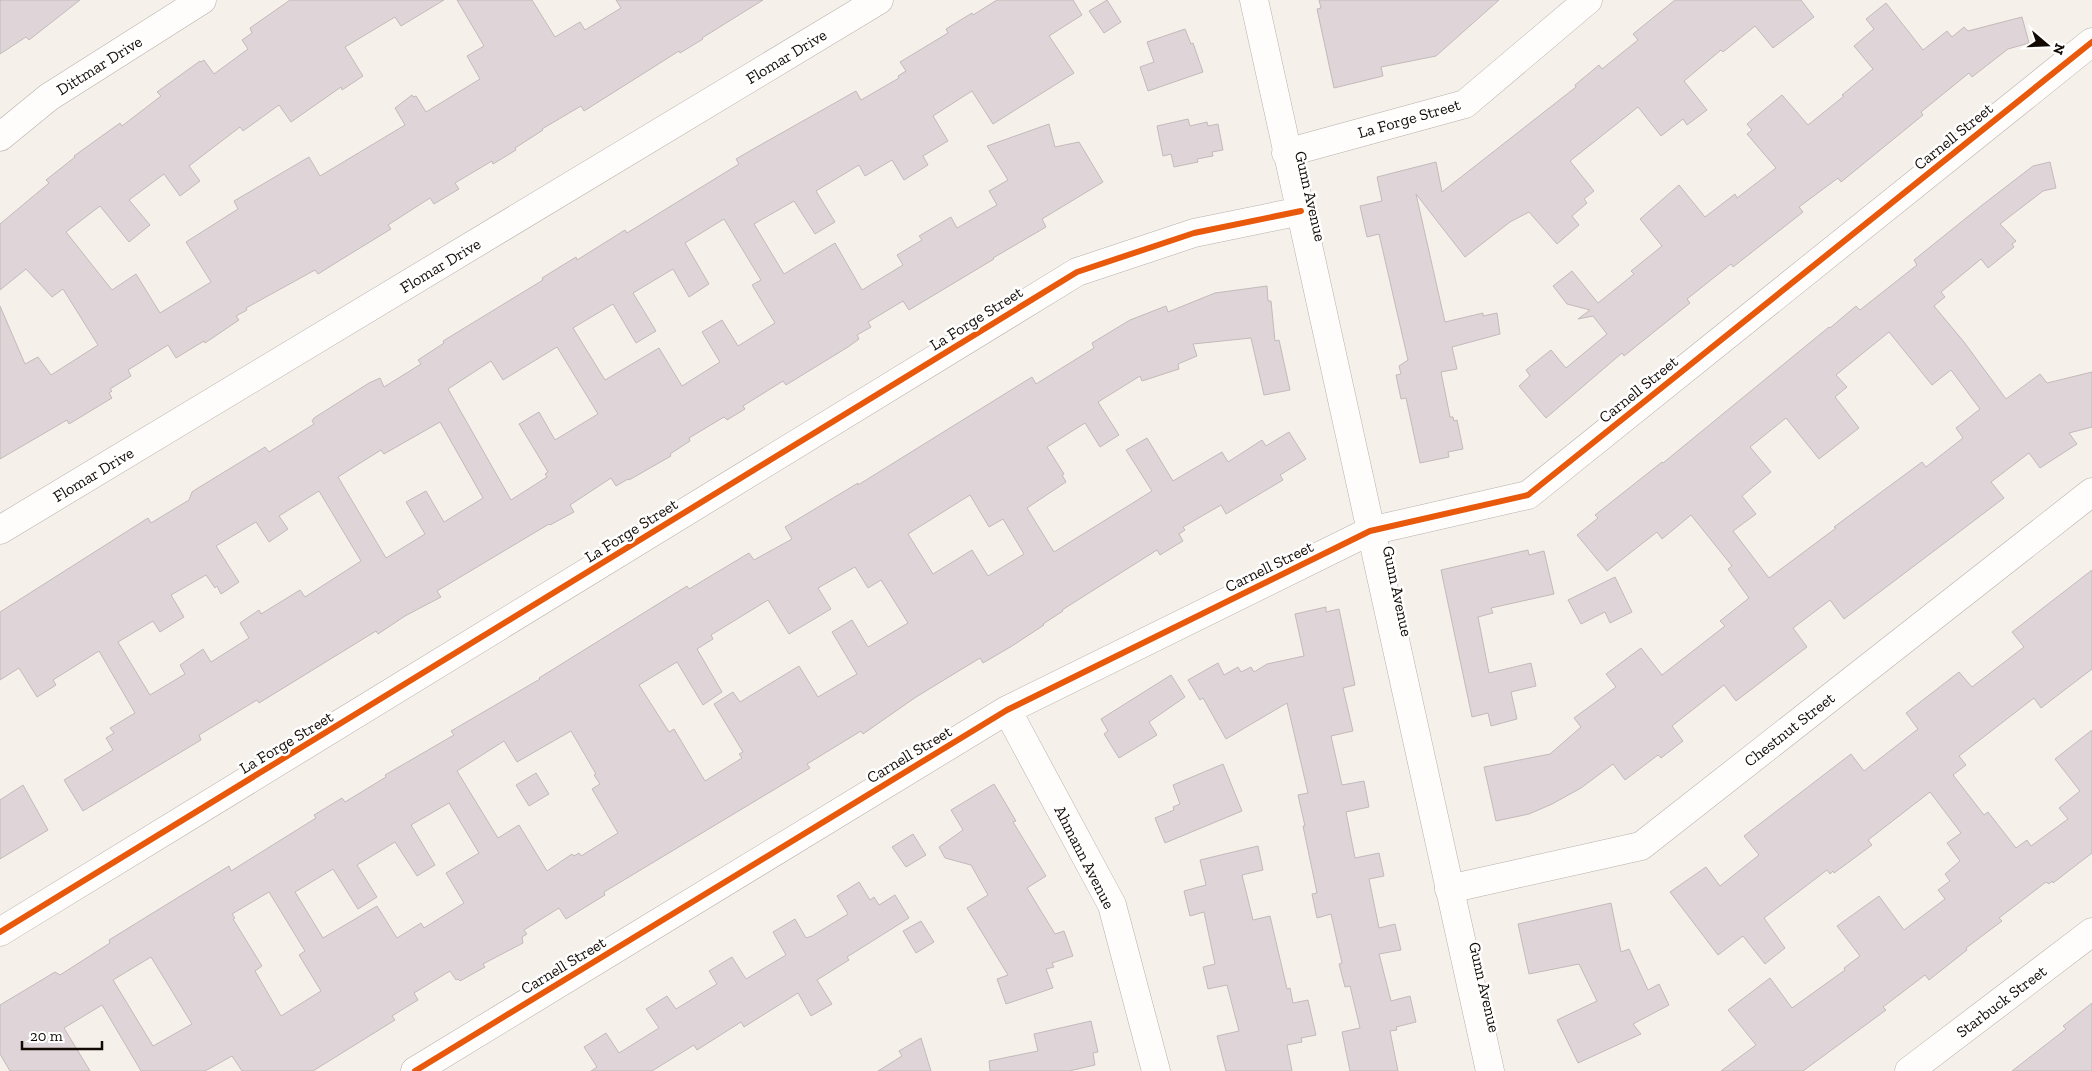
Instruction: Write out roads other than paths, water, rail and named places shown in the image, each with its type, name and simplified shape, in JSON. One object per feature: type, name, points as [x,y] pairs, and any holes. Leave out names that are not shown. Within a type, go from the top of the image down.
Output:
[{"type":"street","name":"Dittmar Drive","points":[[0,137],[50,97],[202,0]]},
{"type":"street","name":"Flomar Drive","points":[[0,530],[879,0]]},
{"type":"street","name":"Gunn Avenue","points":[[1254,0],[1286,153],[1301,212],[1490,1071]]},
{"type":"street","name":"La Forge Street","points":[[1286,153],[1465,104],[1588,0]]},
{"type":"street","name":"Carnell Street","points":[[415,1071],[1007,710],[1370,531],[1528,495],[2092,42]]},
{"type":"street","name":"La Forge Street","points":[[0,932],[1077,272],[1194,233],[1301,212]]},
{"type":"street","name":"Chestnut Street","points":[[1449,889],[1641,846],[2092,492]]},
{"type":"street","name":"Ahmann Avenue","points":[[1007,710],[1112,904],[1156,1071]]},
{"type":"street","name":"Starbuck Street","points":[[1909,1071],[2092,932]]}]
